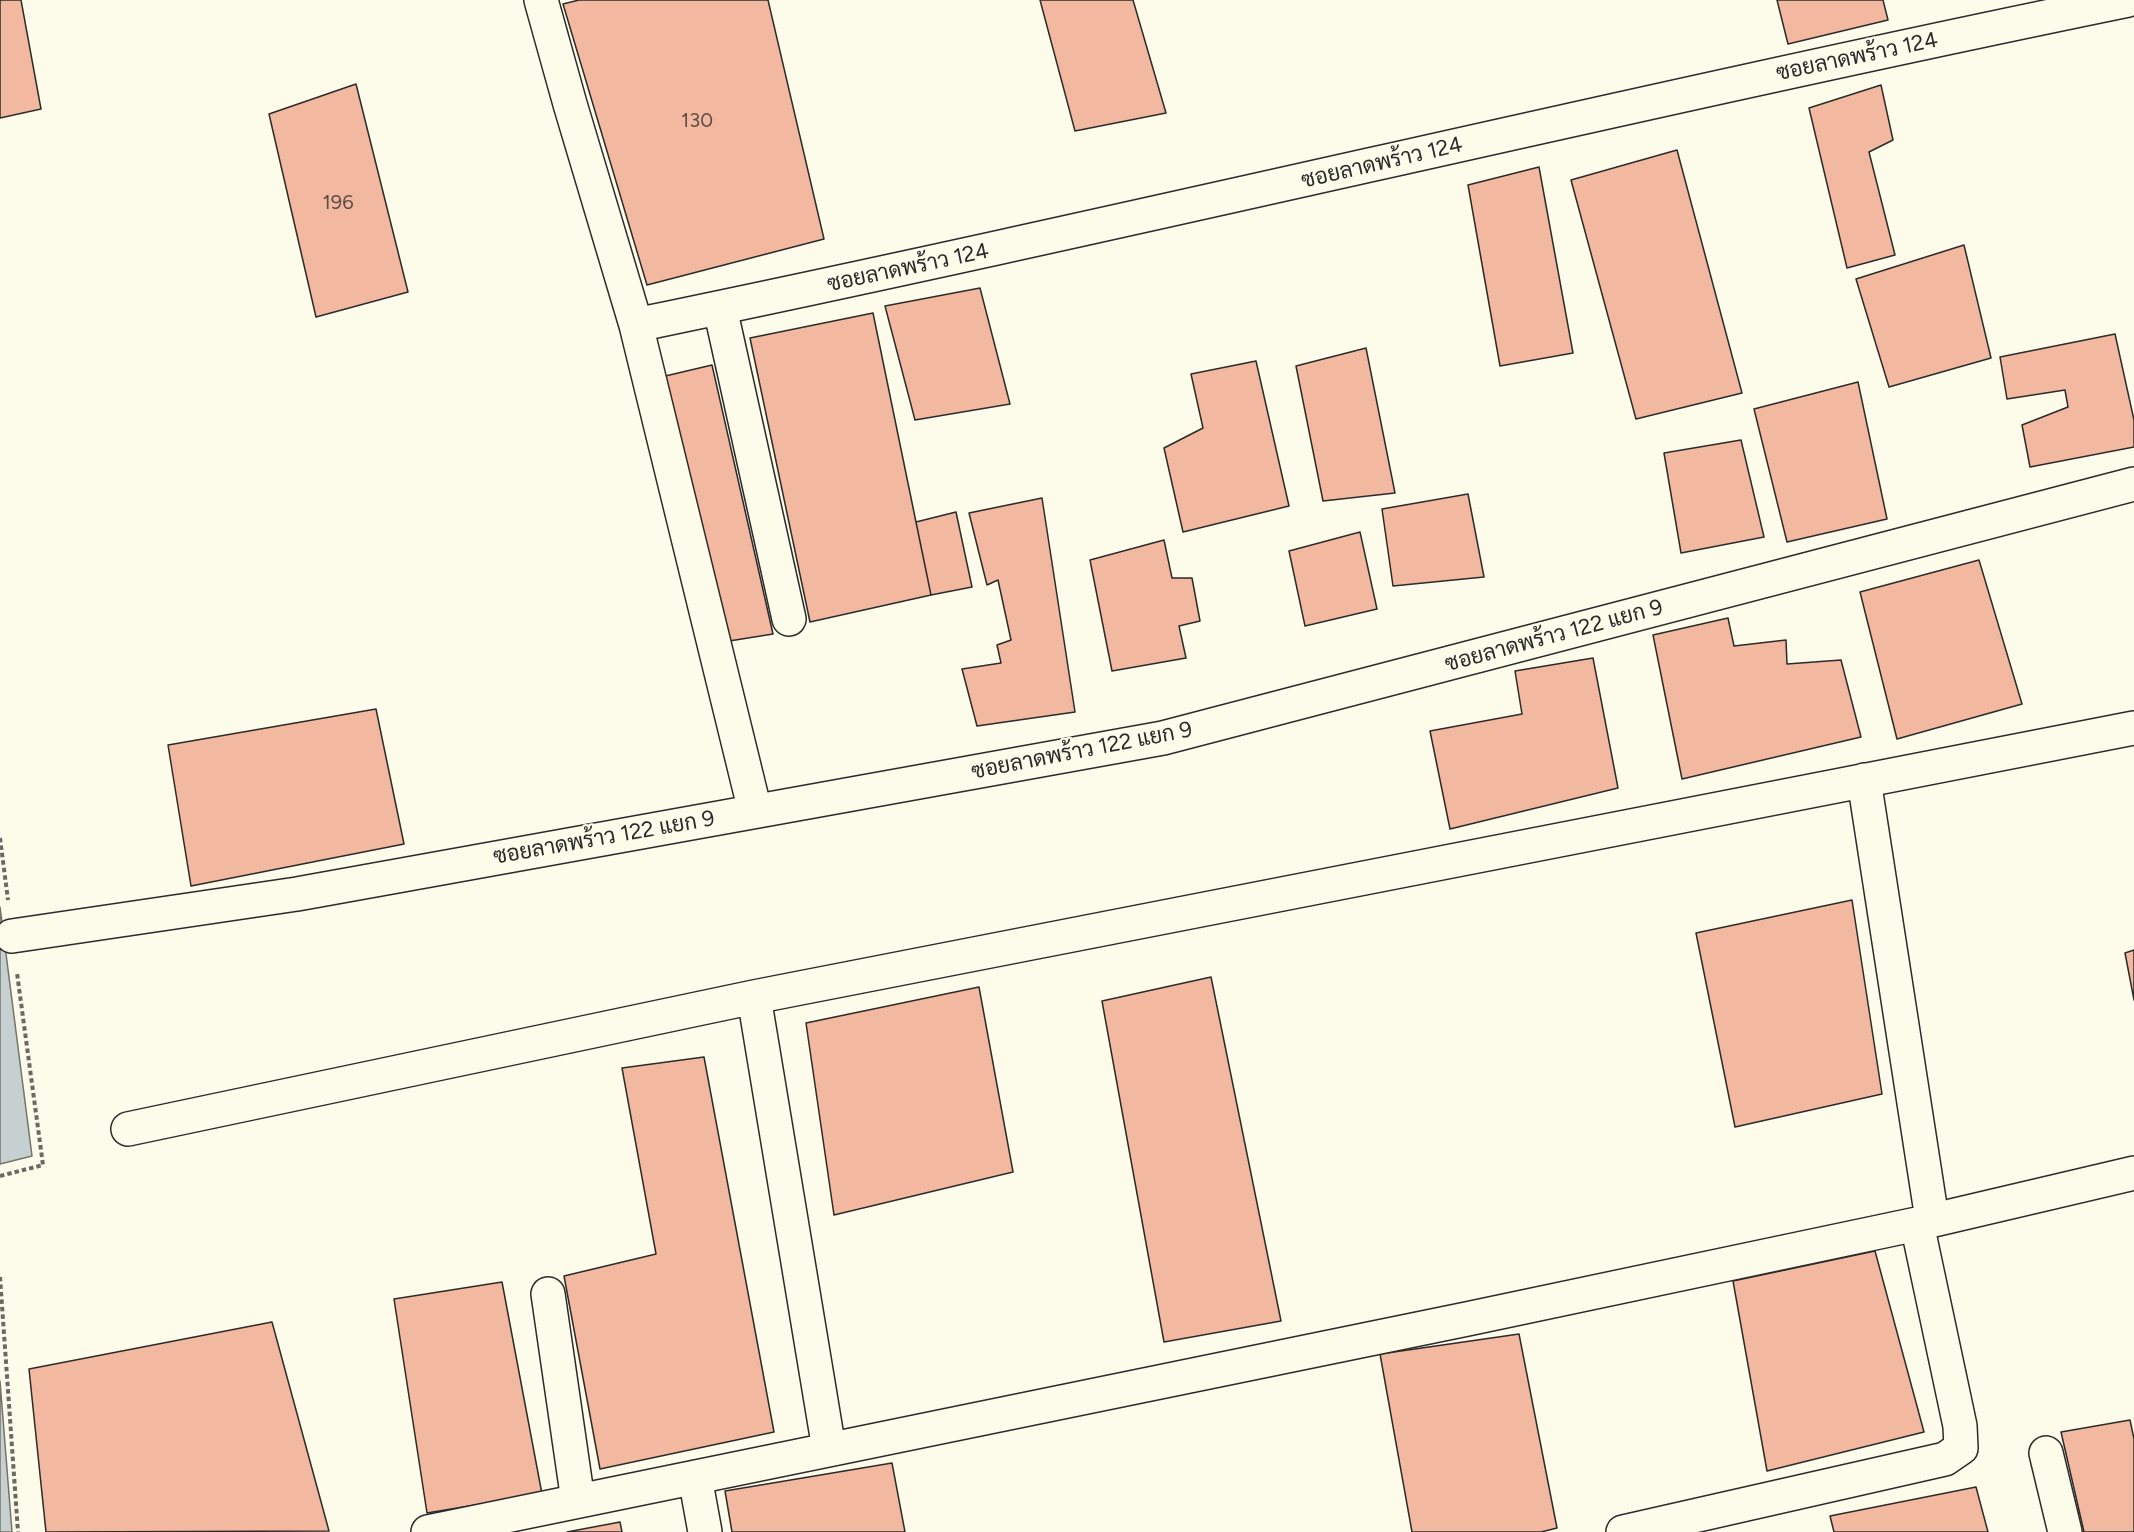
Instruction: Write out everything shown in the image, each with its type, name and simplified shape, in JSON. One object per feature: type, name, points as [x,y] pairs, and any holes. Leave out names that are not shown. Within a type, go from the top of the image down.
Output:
[{"type":"street","points":[[541,0],[636,325],[755,811]]},
{"type":"street","name":"ซอยลาดพร้าว 124","points":[[636,325],[1083,231],[1899,47],[2128,0]]},
{"type":"street","points":[[720,308],[789,619]]},
{"type":"street","name":"ซอยลาดพร้าว 122 แยก 9","points":[[12,936],[297,894],[1163,738],[2134,484]]},
{"type":"street","points":[[128,1129],[754,997],[2134,728]]},
{"type":"street","points":[[1623,1532],[1945,1459],[1961,1448],[1960,1426],[1924,1222],[1863,780]]},
{"type":"street","points":[[754,997],[829,1449]]},
{"type":"street","points":[[445,1530],[1467,1319],[1924,1222],[2134,1173]]},
{"type":"street","points":[[548,1294],[578,1501]]},
{"type":"street","points":[[2046,1453],[2065,1532]]},
{"type":"street","points":[[695,1477],[705,1532]]},
{"type":"path","points":[[0,838],[43,1164],[0,1176]]},
{"type":"path","points":[[0,1277],[18,1532]]},
{"type":"shaded area","points":[[0,907],[32,1156],[0,1164]]},
{"type":"shaded area","points":[[0,1381],[12,1532],[0,1532]]},
{"type":"building","points":[[0,0],[21,0],[41,109],[0,118]]},
{"type":"building","points":[[579,0],[768,0],[824,239],[647,285],[563,4]]},
{"type":"building","points":[[1040,0],[1133,0],[1166,113],[1075,131]]},
{"type":"building","points":[[1777,0],[1883,0],[1888,20],[1788,44]]},
{"type":"building","points":[[356,84],[408,292],[316,317],[269,114]]},
{"type":"building","points":[[1881,85],[1893,140],[1869,152],[1895,255],[1847,268],[1809,108]]},
{"type":"building","points":[[1677,150],[1742,393],[1636,419],[1571,180]]},
{"type":"building","points":[[1539,167],[1573,353],[1500,366],[1468,185]]},
{"type":"building","points":[[1964,245],[1991,358],[1889,387],[1856,279]]},
{"type":"building","points":[[980,288],[1010,404],[915,420],[885,306]]},
{"type":"building","points":[[873,313],[931,595],[810,622],[750,338]]},
{"type":"building","points":[[2115,334],[2134,420],[2134,447],[2030,467],[2022,425],[2068,407],[2065,390],[2007,399],[2000,357]]},
{"type":"building","points":[[1366,348],[1395,493],[1323,501],[1296,366]]},
{"type":"building","points":[[1256,361],[1289,506],[1183,532],[1164,448],[1203,428],[1191,374]]},
{"type":"building","points":[[712,365],[773,634],[723,642],[657,378]]},
{"type":"building","points":[[1858,382],[1887,519],[1787,542],[1754,409]]},
{"type":"building","points":[[1741,440],[1764,537],[1681,553],[1664,453]]},
{"type":"building","points":[[1468,494],[1484,577],[1393,586],[1382,509]]},
{"type":"building","points":[[1042,498],[1075,712],[977,726],[962,669],[1001,663],[997,645],[1011,640],[998,580],[987,585],[969,513]]},
{"type":"building","points":[[956,512],[972,587],[931,595],[916,522]]},
{"type":"building","points":[[1360,532],[1377,609],[1305,626],[1289,551]]},
{"type":"building","points":[[1164,540],[1172,578],[1192,578],[1200,621],[1179,626],[1186,658],[1112,671],[1090,560]]},
{"type":"building","points":[[1979,560],[2022,704],[1897,739],[1860,592]]},
{"type":"building","points":[[1728,618],[1734,646],[1786,640],[1787,664],[1841,660],[1861,737],[1682,779],[1653,635]]},
{"type":"building","points":[[1593,658],[1618,788],[1450,829],[1430,731],[1522,714],[1515,671]]},
{"type":"building","points":[[376,709],[404,844],[191,886],[168,745]]},
{"type":"building","points":[[1852,900],[1882,1094],[1735,1127],[1696,933]]},
{"type":"building","points":[[2134,950],[2134,1000],[2125,953]]},
{"type":"building","points":[[1211,977],[1281,1321],[1164,1342],[1102,1001]]},
{"type":"building","points":[[979,987],[1013,1172],[834,1215],[806,1023]]},
{"type":"building","points":[[704,1057],[774,1432],[600,1469],[564,1276],[656,1254],[622,1068]]},
{"type":"building","points":[[1875,1251],[1924,1432],[1767,1471],[1733,1281]]},
{"type":"building","points":[[502,1282],[542,1494],[427,1513],[394,1299]]},
{"type":"building","points":[[272,1322],[329,1531],[46,1532],[29,1369]]},
{"type":"building","points":[[1519,1334],[1557,1528],[1541,1532],[1412,1532],[1380,1354]]},
{"type":"building","points":[[2130,1420],[2134,1439],[2134,1532],[2084,1532],[2061,1432]]},
{"type":"building","points":[[892,1463],[905,1532],[732,1532],[725,1491]]},
{"type":"building","points":[[1976,1487],[1988,1532],[1834,1532],[1830,1516]]},
{"type":"building","points":[[620,1522],[622,1532],[567,1532]]}]
